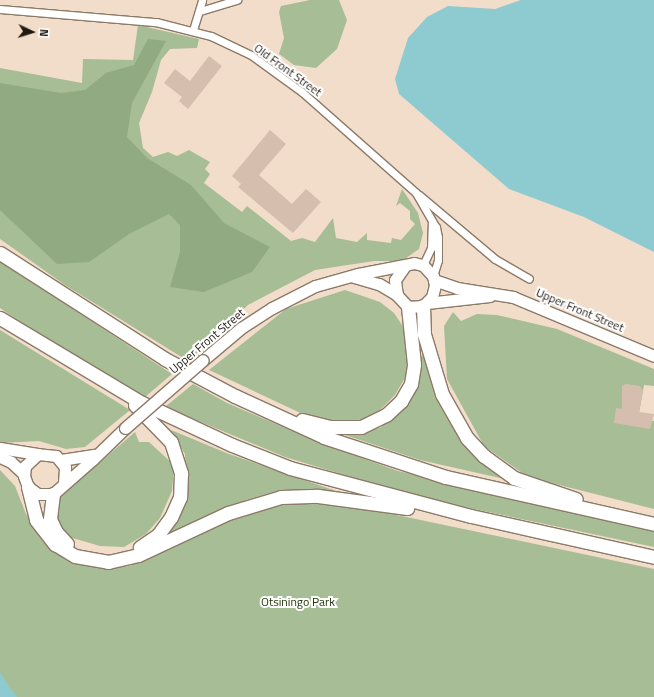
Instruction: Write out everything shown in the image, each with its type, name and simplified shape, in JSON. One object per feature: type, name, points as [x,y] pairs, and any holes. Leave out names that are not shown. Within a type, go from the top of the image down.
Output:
[{"type":"highway","points":[[0,253],[141,345],[257,407],[324,437],[446,478],[654,523]]},
{"type":"highway","points":[[425,304],[423,330],[442,394],[467,438],[484,456],[514,478],[654,523]]},
{"type":"highway","points":[[257,407],[331,427],[361,427],[386,415],[405,395],[413,374],[415,346],[408,307]]},
{"type":"highway","points":[[0,318],[117,389],[232,445],[290,468],[470,516],[654,557]]},
{"type":"highway","points":[[53,494],[49,514],[56,532],[67,544],[95,553],[110,555],[138,548],[158,535],[171,517],[181,486],[176,452],[165,433],[117,389]]},
{"type":"highway","points":[[28,487],[39,525],[55,544],[76,556],[108,562],[138,555],[228,513],[281,497],[341,498],[470,516]]},
{"type":"main road","name":"Upper Front Street","points":[[53,494],[94,455],[241,328],[272,308],[315,286],[353,277],[404,267],[414,263],[423,265],[434,278],[457,288],[520,299],[654,356]]},
{"type":"main road","points":[[396,295],[395,280],[404,267]]},
{"type":"main road","name":"Upper Front Street","points":[[353,277],[379,284],[396,295],[408,307],[494,294]]},
{"type":"main road","points":[[425,304],[434,292],[434,278]]},
{"type":"main road","points":[[0,448],[38,454],[51,454],[61,460],[66,471],[64,483]]},
{"type":"main road","points":[[24,474],[27,462],[38,454]]},
{"type":"main road","points":[[61,460],[94,455]]},
{"type":"main road","points":[[0,457],[11,462],[24,474],[28,487],[38,494],[53,494]]},
{"type":"street","points":[[193,30],[202,0]]},
{"type":"street","points":[[200,10],[237,0]]},
{"type":"street","name":"Old Front Street","points":[[0,9],[148,21],[193,30],[224,41],[276,72],[416,193],[438,208],[495,259],[529,279]]},
{"type":"street","name":"Old Front Street","points":[[416,193],[436,227],[439,245],[434,278]]},
{"type":"street","points":[[423,265],[431,248],[432,222]]},
{"type":"green space","points":[[310,0],[339,0],[347,20],[337,49],[316,68],[294,65],[279,54],[284,38],[279,12],[281,6]]},
{"type":"green space","points":[[138,25],[199,39],[197,48],[170,49],[161,60],[152,92],[139,123],[143,148],[153,157],[168,152],[177,156],[189,150],[210,162],[205,169],[210,174],[204,183],[242,212],[247,206],[291,241],[302,238],[315,242],[333,218],[336,238],[357,242],[367,233],[367,240],[391,243],[392,238],[401,240],[415,224],[410,219],[410,211],[400,203],[396,206],[402,189],[418,213],[423,233],[419,249],[402,261],[374,261],[315,270],[248,305],[188,361],[65,285],[0,239],[0,68],[82,83],[83,59],[133,60]]},
{"type":"green space","points":[[148,39],[166,41],[132,103],[127,137],[147,158],[191,185],[224,223],[270,247],[252,272],[204,292],[170,287],[180,252],[180,225],[169,214],[129,234],[89,262],[57,264],[0,210],[0,83],[61,93],[85,90],[106,73],[134,65]]},
{"type":"green space","points":[[0,261],[172,374],[145,397],[56,346],[0,308]]},
{"type":"green space","points":[[345,290],[380,302],[394,313],[404,328],[408,346],[406,376],[395,395],[380,410],[363,419],[340,423],[309,417],[209,370],[286,309]]},
{"type":"green space","points":[[453,312],[461,321],[477,314],[497,315],[557,329],[654,369],[654,386],[644,385],[638,419],[654,421],[654,509],[528,477],[484,446],[447,379],[444,326]]},
{"type":"green space","points":[[0,330],[130,410],[85,447],[66,449],[39,441],[0,443]]},
{"type":"green space","points":[[423,351],[435,397],[456,433],[482,463],[509,480],[420,460],[345,435],[380,428],[407,405],[418,383]]},
{"type":"green space","points":[[193,384],[227,403],[323,444],[398,471],[654,530],[654,547],[417,497],[285,457],[165,407]]},
{"type":"green space","points":[[171,430],[229,454],[339,492],[277,491],[246,500],[160,539],[186,487],[185,454]]},
{"type":"green space","points":[[135,432],[139,442],[149,442],[174,465],[172,491],[160,518],[146,534],[124,547],[100,546],[69,537],[56,524],[55,510],[62,495]]},
{"type":"green space","name":"Otsiningo Park","points":[[0,470],[15,486],[26,514],[56,552],[79,564],[107,568],[130,566],[233,518],[276,504],[330,501],[654,569],[654,697],[0,697]]},
{"type":"water","points":[[521,0],[654,0],[654,252],[584,217],[509,189],[399,94],[395,79],[408,38],[427,17],[448,6],[495,9]]},
{"type":"water","points":[[0,672],[9,687],[17,697],[0,697]]},
{"type":"building","points":[[209,56],[222,66],[188,109],[179,101],[182,97],[164,83],[175,69],[190,81]]},
{"type":"building","points":[[270,130],[286,144],[259,175],[292,204],[306,189],[321,202],[293,233],[238,187],[241,184],[232,176]]},
{"type":"building","points":[[626,384],[640,386],[643,391],[639,412],[654,414],[650,429],[614,423],[616,408],[622,409],[622,386]]}]
